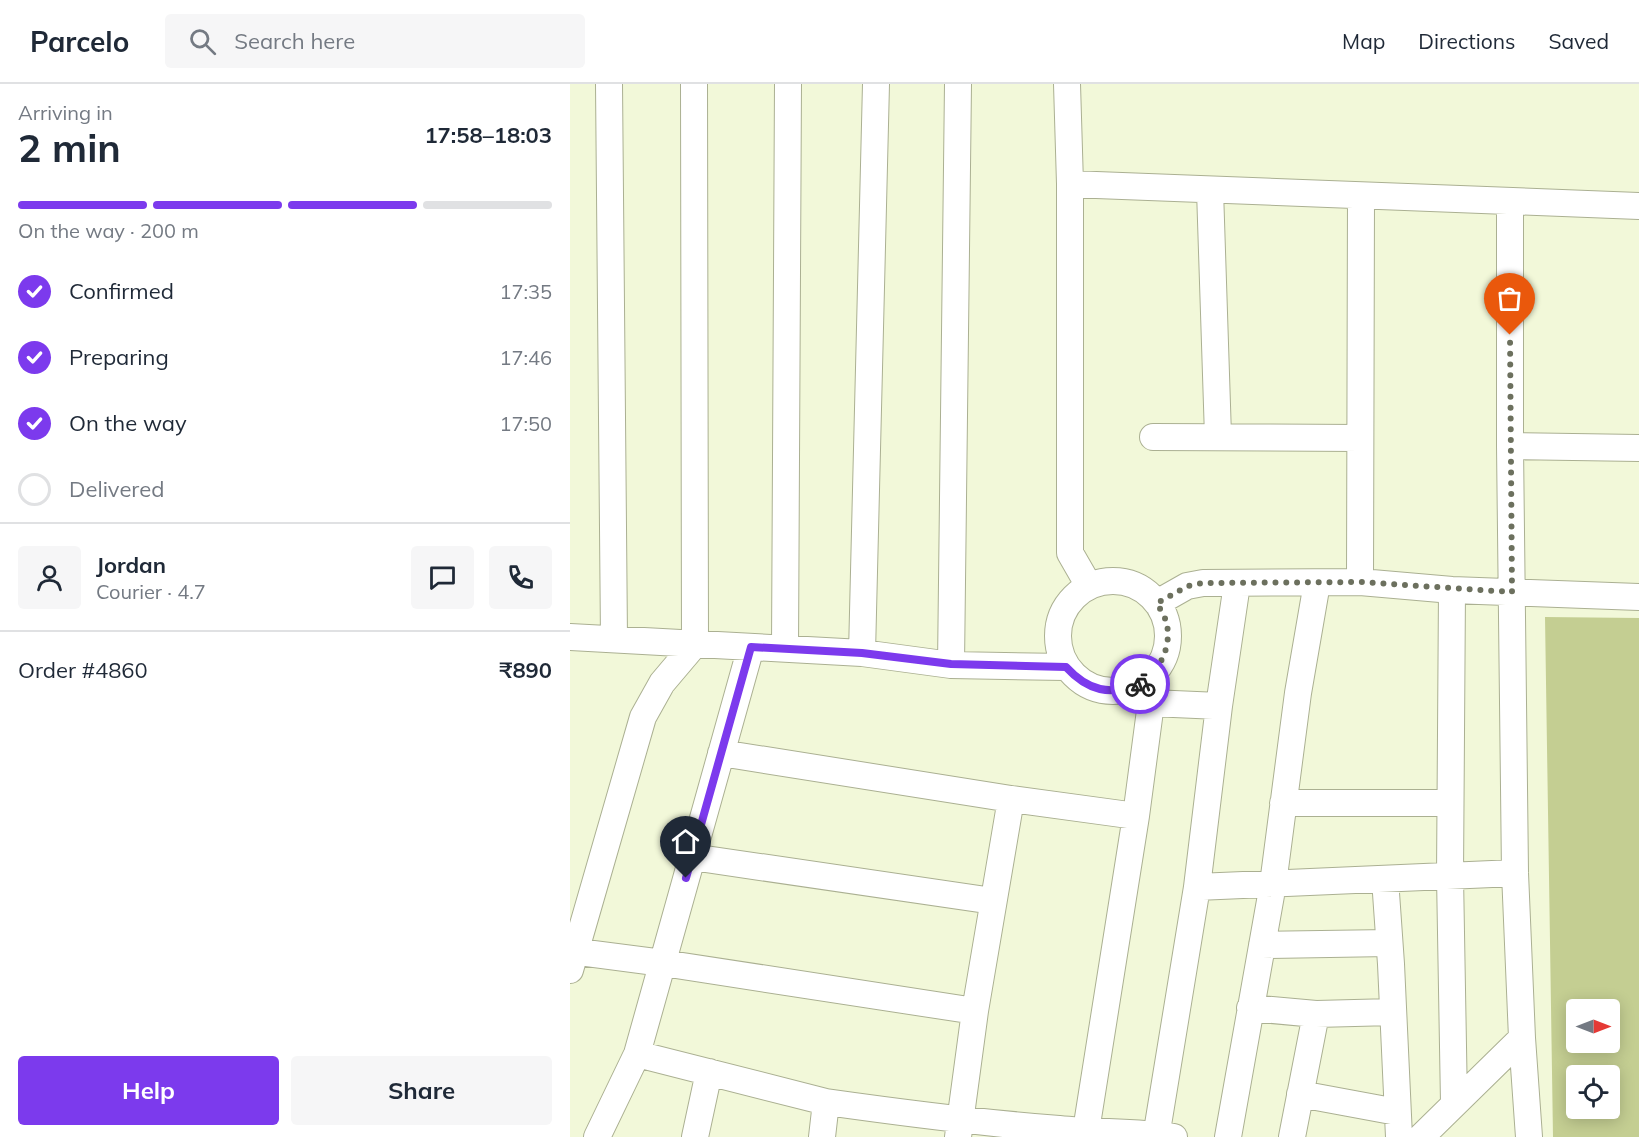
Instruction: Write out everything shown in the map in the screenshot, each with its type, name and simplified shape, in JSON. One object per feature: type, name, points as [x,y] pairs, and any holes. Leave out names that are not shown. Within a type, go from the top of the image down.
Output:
[{"type":"street","points":[[609,84],[614,639]]},
{"type":"street","points":[[694,84],[696,644],[662,683],[644,717],[572,958],[663,963],[975,1011]]},
{"type":"street","points":[[785,648],[788,84]]},
{"type":"street","points":[[862,653],[876,84]]},
{"type":"street","points":[[951,664],[958,84]]},
{"type":"street","points":[[1067,84],[1070,184],[1070,553],[1089,585]]},
{"type":"street","points":[[1070,184],[1639,206]]},
{"type":"street","points":[[1210,190],[1218,436]]},
{"type":"street","points":[[1360,582],[1361,197]]},
{"type":"street","points":[[1510,201],[1510,446],[1515,873],[1529,1137]]},
{"type":"street","points":[[1153,437],[1360,438]]},
{"type":"street","points":[[1510,446],[1639,448]]},
{"type":"street","points":[[1085,1134],[1136,816],[1149,691],[1168,640],[1166,621],[1157,603],[1146,591],[1130,583],[1113,580],[1089,585],[1067,605],[1060,621],[1058,639],[1066,667],[1085,684],[1102,690],[1149,691],[1219,706]]},
{"type":"street","points":[[1157,603],[1188,586],[1203,583],[1360,582],[1452,590],[1639,597]]},
{"type":"street","points":[[1228,1137],[1273,884],[1298,693],[1317,583]]},
{"type":"street","points":[[638,1054],[826,1102],[960,1129],[1162,1136],[1237,584]]},
{"type":"street","points":[[1452,590],[1450,876],[1454,1103]]},
{"type":"street","points":[[572,642],[614,639],[862,653],[951,664],[1066,667]]},
{"type":"street","points":[[597,1137],[638,1054],[751,647]]},
{"type":"street","points":[[721,753],[1011,799],[1136,816]]},
{"type":"street","points":[[960,1129],[975,1011],[1011,799]]},
{"type":"street","points":[[1283,803],[1450,803]]},
{"type":"street","points":[[692,857],[993,901]]},
{"type":"street","points":[[1197,887],[1515,873]]},
{"type":"street","points":[[1385,879],[1398,1137]]},
{"type":"street","points":[[1262,945],[1389,943]]},
{"type":"street","points":[[1251,1008],[1316,1014],[1393,1012]]},
{"type":"street","points":[[1292,1137],[1316,1014]]},
{"type":"street","points":[[1421,1137],[1522,1038]]},
{"type":"street","points":[[695,1137],[709,1072]]},
{"type":"street","points":[[1300,1094],[1397,1112]]},
{"type":"street","points":[[822,1137],[826,1102]]},
{"type":"green space","points":[[1545,617],[1639,618],[1639,1137],[1553,1137]]},
{"type":"way so far","points":[[1140,684],[1153,674],[1163,658],[1168,640],[1166,621],[1157,603],[1188,586],[1203,583],[1360,582],[1452,590],[1512,592],[1510,335]]},
{"type":"route","points":[[686,878],[751,647],[862,653],[951,664],[1066,667],[1085,684],[1102,690],[1121,690],[1140,684]]}]
